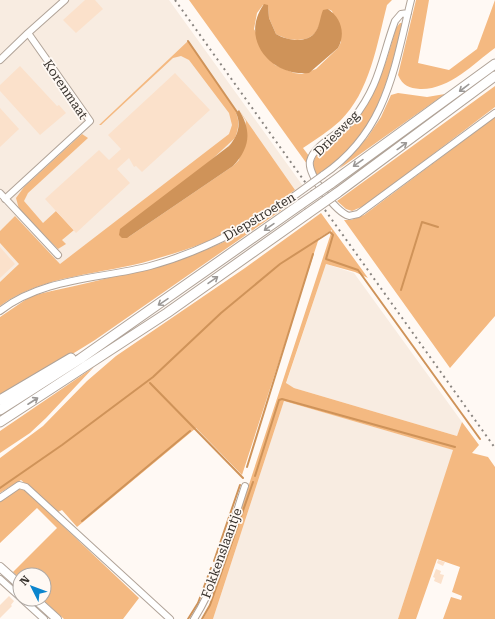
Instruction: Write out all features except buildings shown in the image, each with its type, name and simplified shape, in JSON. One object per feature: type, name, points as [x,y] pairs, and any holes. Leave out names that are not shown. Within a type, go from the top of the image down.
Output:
[{"type":"highway","points":[[0,410],[111,337],[330,184],[495,64]]},
{"type":"highway","points":[[0,422],[167,313],[307,214],[495,76]]},
{"type":"highway","points":[[0,400],[80,353],[111,337]]},
{"type":"main road","points":[[0,567],[10,576]]},
{"type":"main road","points":[[44,607],[57,619]]},
{"type":"street","points":[[0,60],[65,0]]},
{"type":"street","name":"Diepstroeten","points":[[0,311],[17,299],[37,290],[151,265],[202,248],[247,226],[294,196],[323,175],[356,146],[377,116],[390,87],[411,0]]},
{"type":"street","name":"Driesweg","points":[[408,13],[403,13],[395,21],[379,77],[366,102],[349,124],[318,148],[311,158],[311,172],[335,207],[346,215],[358,214],[495,113]]},
{"type":"street","name":"Korenmaat","points":[[5,199],[90,120],[28,33]]},
{"type":"street","points":[[0,193],[58,255]]},
{"type":"street","points":[[0,498],[19,485],[26,487],[170,619]]},
{"type":"street","name":"Fokkenslaantje","points":[[194,619],[201,608],[212,582],[245,486]]},
{"type":"street","points":[[10,576],[1,583],[12,591]]},
{"type":"street","points":[[31,607],[44,619]]},
{"type":"shaded area","points":[[0,0],[169,0],[303,186],[223,231],[32,285],[0,302]]},
{"type":"shaded area","points":[[189,0],[392,0],[387,5],[376,51],[359,96],[340,121],[327,132],[303,148],[309,156],[307,164]],"holes":[[[263,5],[268,6],[269,18],[276,34],[292,40],[309,38],[319,27],[325,11],[328,9],[332,11],[341,42],[338,48],[316,69],[302,74],[294,73],[275,65],[254,29],[257,13]]]},
{"type":"shaded area","points":[[416,0],[429,0],[418,63],[449,70],[477,49],[495,0],[495,48],[451,81],[431,88],[420,89],[407,86],[402,82],[398,75]]},
{"type":"shaded area","points":[[264,4],[268,5],[269,18],[276,34],[292,40],[303,40],[312,35],[317,29],[323,10],[328,9],[336,17],[341,26],[342,37],[338,48],[309,73],[295,73],[282,69],[271,62],[263,53],[257,42],[255,30],[257,17]]},
{"type":"shaded area","points":[[400,23],[402,23],[391,68],[384,89],[365,129],[352,146],[335,162],[315,176],[313,167],[319,152],[324,146],[352,124],[368,102],[380,79],[396,28]]},
{"type":"shaded area","points":[[188,41],[237,112],[238,126],[236,135],[235,138],[127,238],[233,166],[239,160],[246,121],[239,110],[295,190],[249,221],[209,241],[133,265],[54,281],[17,295],[0,306],[0,282],[19,264],[0,243],[0,231],[15,216],[60,264],[229,134],[232,125],[229,113],[189,60],[181,56],[173,58],[101,125],[99,125]]},
{"type":"shaded area","points":[[495,86],[495,107],[366,205],[352,211],[346,209],[337,201]]},
{"type":"shaded area","points":[[398,93],[427,97],[445,94],[339,169],[367,138],[381,117],[391,95]]},
{"type":"shaded area","points":[[239,110],[246,125],[247,139],[243,153],[233,166],[127,238],[122,238],[119,235],[120,229],[229,146],[238,131],[239,122],[236,113]]},
{"type":"shaded area","points":[[495,117],[495,316],[450,368],[344,220],[351,220],[364,215]]},
{"type":"shaded area","points":[[82,134],[88,138],[28,193],[24,201],[43,223],[56,211],[74,230],[62,240],[66,244],[58,249],[19,209],[16,198],[24,187]]},
{"type":"shaded area","points":[[288,204],[289,205],[95,340],[22,385],[0,394],[0,317],[31,296],[139,270],[202,251],[224,242],[246,230]]},
{"type":"shaded area","points":[[321,213],[368,278],[355,272],[326,264],[286,383],[294,388],[457,436],[462,422],[479,445],[472,453],[488,457],[495,467],[495,619],[443,619],[451,597],[461,600],[462,596],[452,592],[460,567],[437,559],[416,619],[398,619],[453,450],[284,401],[213,619],[203,619],[208,610],[332,230],[319,238],[242,475],[196,428],[77,527],[62,510],[58,512],[21,480],[0,493],[0,458],[43,426],[87,381],[116,356],[245,268]]},
{"type":"shaded area","points":[[326,264],[354,273],[462,422],[457,436],[294,388],[286,384]]},
{"type":"shaded area","points":[[94,367],[30,433],[0,453],[0,431]]},
{"type":"shaded area","points":[[284,401],[454,450],[398,619],[213,619]]},
{"type":"shaded area","points":[[19,489],[25,490],[139,598],[123,619],[64,619],[51,607],[52,567],[18,567],[57,528],[37,508],[0,543],[0,501]]},
{"type":"waterway","points":[[188,41],[237,112]]},
{"type":"waterway","points":[[401,290],[422,222],[438,227]]},
{"type":"waterway","points":[[0,488],[62,445],[153,377],[221,313],[280,264],[330,232],[333,235],[326,259],[358,270],[480,439]]},
{"type":"waterway","points":[[247,467],[313,254]]},
{"type":"waterway","points":[[150,383],[243,478]]},
{"type":"waterway","points":[[255,476],[279,400],[282,399],[455,447]]},
{"type":"waterway","points":[[82,521],[190,431]]},
{"type":"waterway","points":[[202,619],[210,605],[253,482]]},
{"type":"waterway","points":[[214,561],[240,485]]},
{"type":"waterway","points":[[188,619],[198,603],[211,568]]},
{"type":"railway","points":[[175,0],[495,448]]}]
